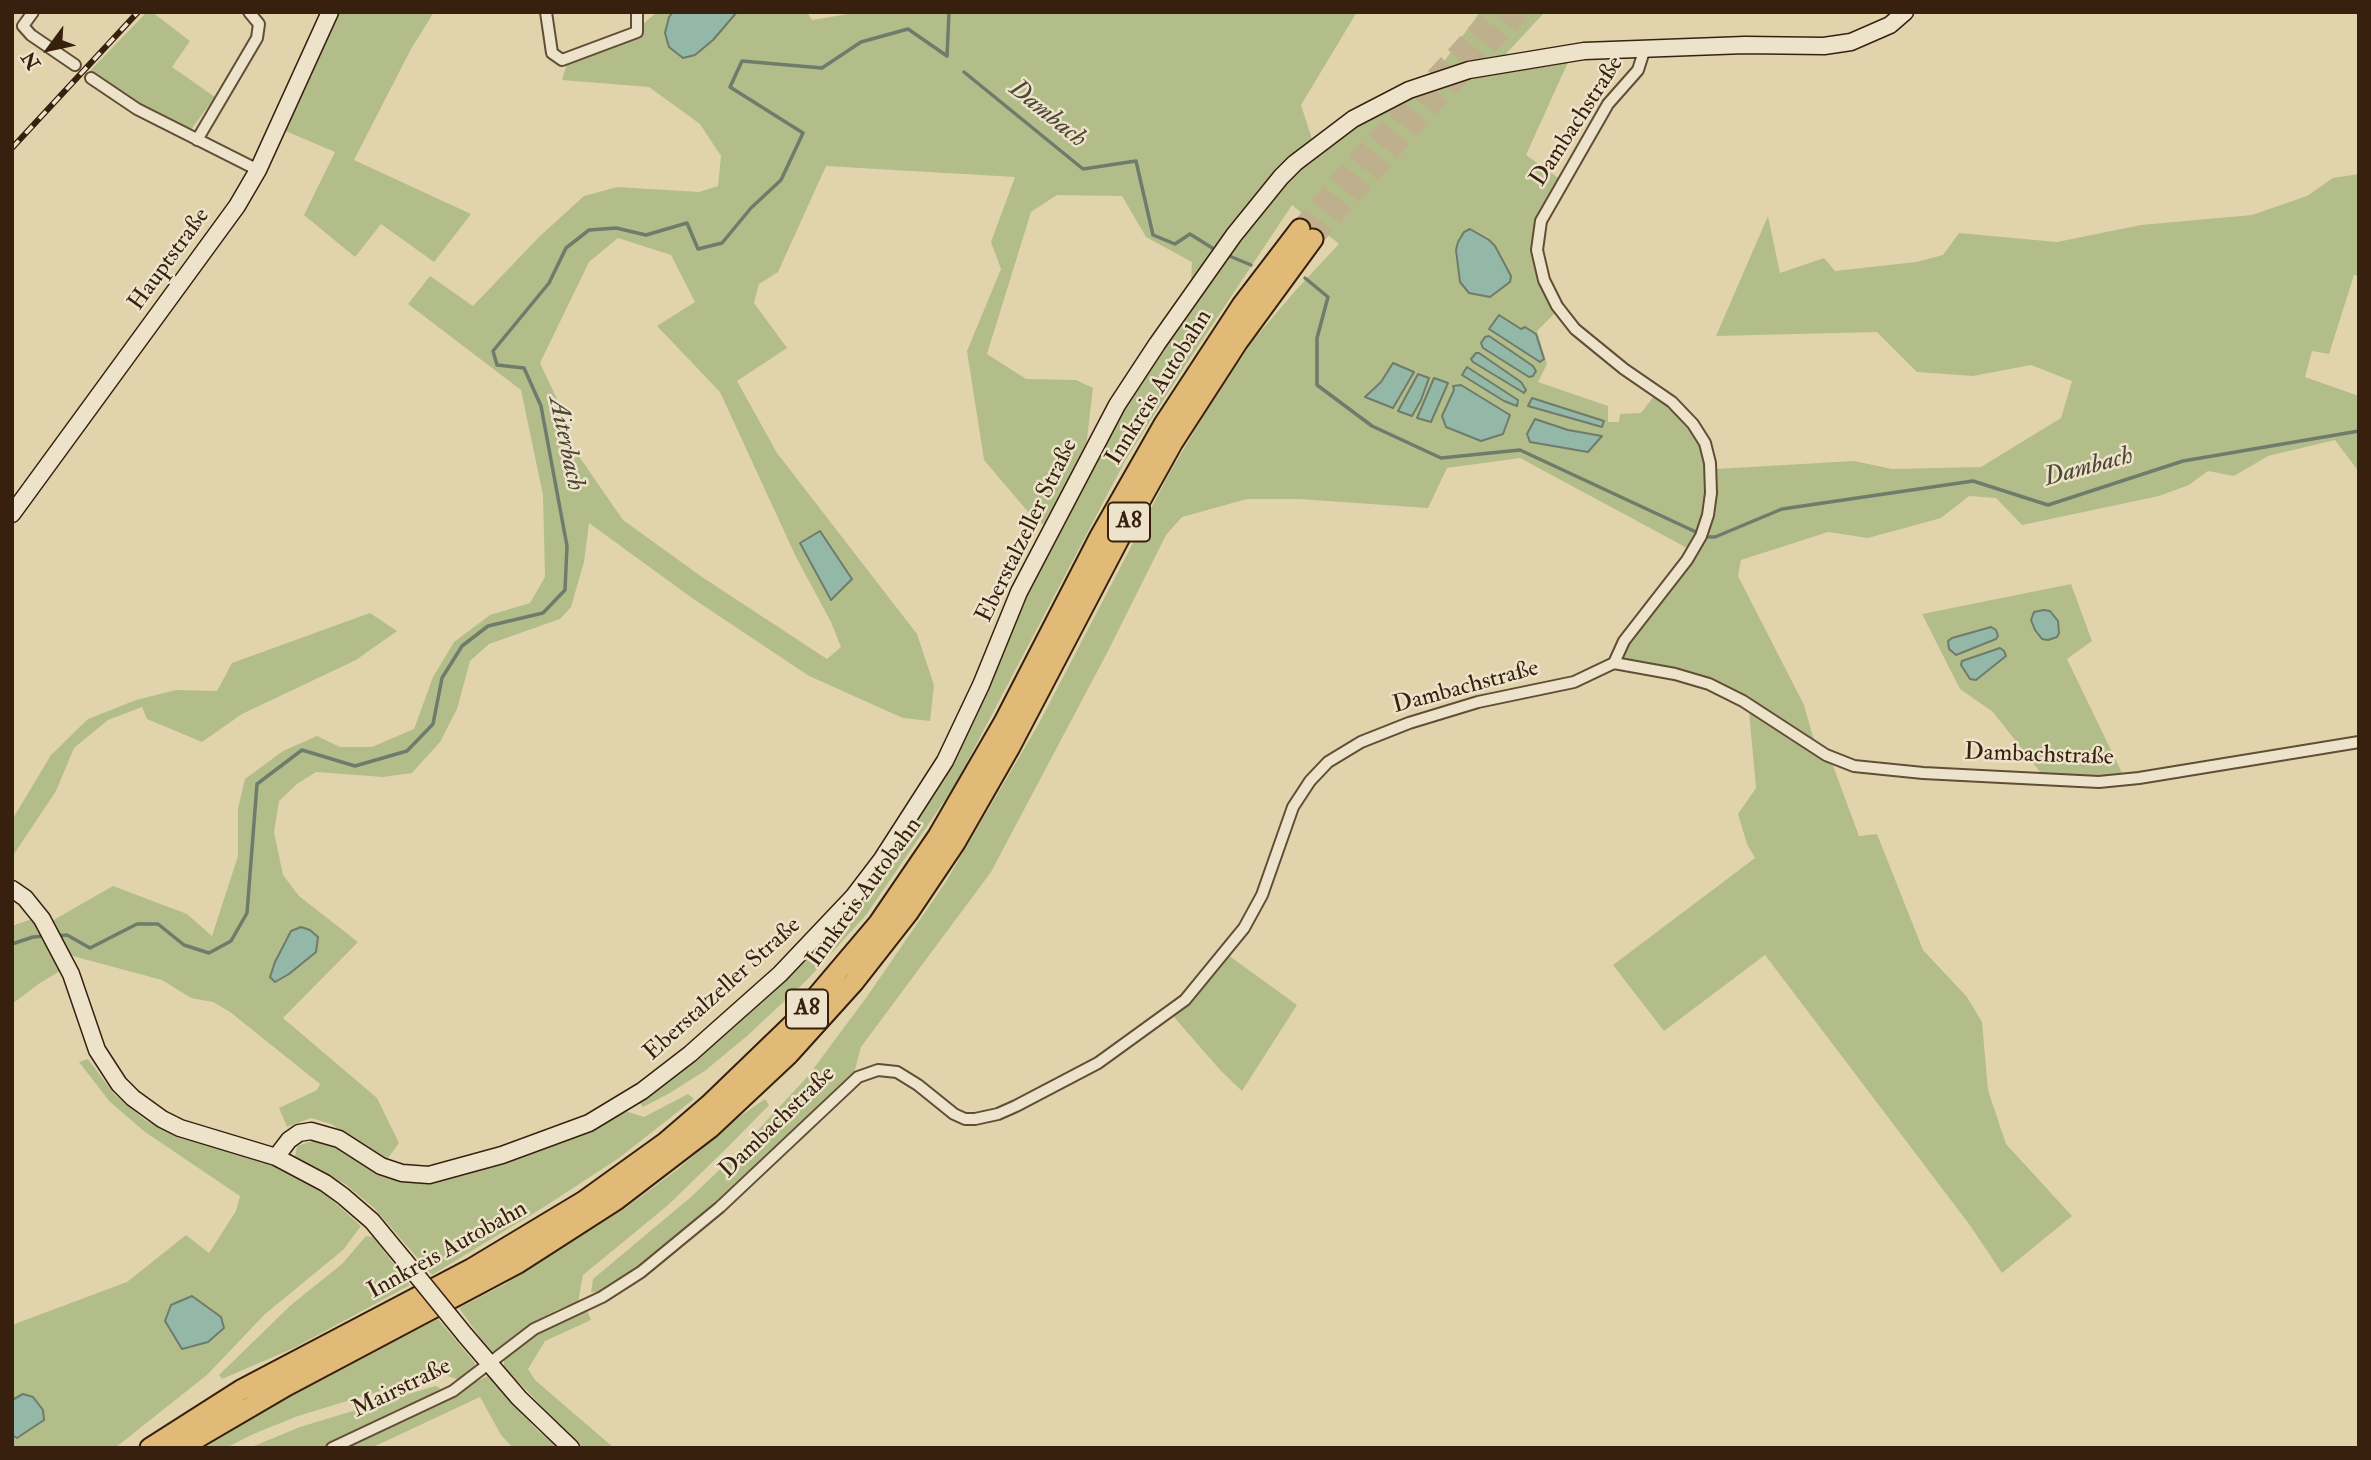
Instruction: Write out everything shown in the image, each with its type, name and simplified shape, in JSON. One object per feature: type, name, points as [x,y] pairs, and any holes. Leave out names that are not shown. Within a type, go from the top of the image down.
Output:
[{"type":"highway","name":"Innkreis Autobahn","points":[[149,1448],[241,1390],[471,1269],[575,1207],[656,1149],[709,1105],[795,1022],[878,924],[938,836],[984,759],[1112,516],[1164,424],[1242,305],[1307,234],[1174,442],[1120,537],[1010,747],[955,843],[908,913],[854,982],[789,1054],[710,1128],[616,1200],[518,1263],[286,1385],[180,1448]]},
{"type":"street","points":[[12,34],[23,26],[33,12]]},
{"type":"street","points":[[197,140],[257,38],[259,24],[249,12]]},
{"type":"street","name":"Hauptstraße","points":[[12,514],[215,238],[258,170],[330,12]]},
{"type":"street","points":[[546,12],[552,53],[562,60],[637,32],[637,12]]},
{"type":"street","name":"Eberstalzeller Straße","points":[[276,1157],[289,1140],[299,1133],[311,1131],[339,1139],[381,1166],[402,1173],[429,1175],[502,1155],[589,1123],[642,1091],[690,1055],[780,974],[853,897],[882,859],[944,761],[981,685],[1019,592],[1117,405],[1234,235],[1280,177],[1294,163],[1353,119],[1409,90],[1469,70],[1584,51],[1824,46],[1851,43],[1890,25],[1905,12]]},
{"type":"street","points":[[23,26],[31,35],[75,65]]},
{"type":"street","name":"Dambachstraße","points":[[1614,663],[1624,641],[1687,560],[1702,536],[1711,493],[1710,463],[1704,443],[1693,424],[1672,402],[1624,369],[1575,329],[1557,306],[1544,280],[1537,250],[1541,221],[1608,104],[1638,70],[1645,48]]},
{"type":"street","points":[[91,78],[127,104],[258,170]]},
{"type":"street","name":"Dambachstraße","points":[[489,1364],[534,1329],[602,1297],[663,1256],[720,1208],[858,1077],[878,1070],[897,1072],[918,1084],[954,1114],[965,1119],[984,1118],[1016,1106],[1083,1071],[1150,1027],[1194,990],[1244,929],[1262,895],[1286,825],[1300,794],[1319,771],[1348,748],[1385,731],[1435,714],[1574,682],[1614,663],[1675,674],[1709,684],[1743,701],[1826,755],[1868,767],[1936,774],[2099,782],[2139,779],[2359,742]]},
{"type":"street","points":[[12,889],[25,898],[42,919],[75,983],[97,1050],[119,1084],[162,1119],[180,1128],[276,1157],[344,1195],[379,1229],[519,1398],[570,1448]]},
{"type":"street","name":"Mairstraße","points":[[332,1448],[453,1391],[489,1364]]},
{"type":"green space","points":[[147,12],[152,12],[190,41],[172,67],[215,97],[184,139],[107,97],[84,77]]},
{"type":"green space","points":[[337,12],[434,12],[411,49],[354,160],[471,214],[434,262],[381,224],[355,257],[304,215],[335,152],[283,130]]},
{"type":"green space","points":[[657,12],[807,12],[812,20],[860,12],[1357,12],[1301,105],[1313,142],[1264,186],[1191,282],[1192,262],[1146,237],[1122,196],[1057,195],[1031,212],[987,354],[1026,379],[1076,380],[1093,388],[1085,456],[1046,526],[1035,520],[984,460],[967,351],[1001,269],[991,242],[1015,177],[826,166],[778,272],[759,284],[754,303],[787,348],[737,381],[777,453],[917,634],[934,685],[930,721],[903,718],[809,676],[692,598],[589,523],[584,562],[571,607],[560,619],[489,644],[470,661],[457,709],[440,742],[412,773],[383,777],[316,772],[297,784],[279,801],[274,832],[283,875],[299,896],[358,942],[283,1018],[377,1098],[399,1143],[386,1161],[331,1124],[311,1118],[287,1127],[279,1108],[317,1090],[320,1084],[230,1012],[213,1002],[191,998],[162,980],[69,955],[50,922],[113,886],[187,914],[212,936],[238,856],[238,808],[245,779],[283,751],[317,736],[340,747],[372,747],[414,729],[433,677],[454,642],[490,615],[530,603],[545,577],[543,495],[521,390],[408,304],[430,276],[473,306],[539,237],[584,196],[617,187],[699,192],[718,186],[721,156],[700,124],[649,87],[562,80],[568,61],[636,39],[643,24]],"holes":[[[618,238],[671,255],[695,302],[657,326],[720,392],[796,557],[831,622],[841,647],[827,659],[702,577],[623,520],[567,439],[557,399],[540,363],[589,262]]]},
{"type":"green space","points":[[1480,12],[1545,12],[1502,58],[1432,78]]},
{"type":"green space","points":[[1569,60],[1526,155],[1567,184],[1545,224],[1542,250],[1548,273],[1563,305],[1537,331],[1547,364],[1538,382],[1608,406],[1608,422],[1619,422],[1620,414],[1641,413],[1661,387],[1701,426],[1716,469],[1854,461],[1892,469],[1981,467],[2061,418],[2072,381],[2031,365],[1973,376],[1917,372],[1877,332],[1716,336],[1768,216],[1780,273],[1824,258],[1835,271],[1916,262],[1943,255],[1959,233],[2057,242],[2141,225],[2252,215],[2307,196],[2333,178],[2359,174],[2359,276],[2354,275],[2329,354],[2312,351],[2305,377],[2359,396],[2359,472],[2335,440],[2268,456],[2234,476],[2208,471],[2189,485],[2159,496],[2022,525],[1996,498],[1969,496],[1941,518],[1868,538],[1828,532],[1741,560],[1738,576],[1804,705],[1815,744],[1679,670],[1609,659],[1689,549],[1520,458],[1447,468],[1428,508],[1299,499],[1247,499],[1182,517],[1166,535],[991,872],[861,1047],[854,1073],[731,1192],[665,1248],[615,1283],[598,1292],[591,1292],[593,1279],[691,1197],[736,1154],[808,1076],[866,998],[945,883],[1038,725],[1170,472],[1209,407],[1254,339],[1339,244],[1292,205],[1125,461],[954,787],[866,915],[808,979],[747,1036],[706,1070],[643,1107],[637,1099],[887,862],[1024,592],[1112,427],[1157,353],[1255,214],[1288,176],[1330,141],[1382,109],[1432,89],[1492,72]]},
{"type":"green space","points":[[2071,584],[2092,641],[2067,659],[2123,775],[2108,784],[2104,776],[2044,777],[1993,712],[1960,689],[1922,614]]},
{"type":"green space","points":[[370,613],[397,631],[356,660],[242,714],[202,742],[147,719],[142,707],[108,720],[74,748],[56,791],[12,857],[12,820],[51,755],[88,719],[136,700],[176,690],[217,691],[232,663]]},
{"type":"green space","points":[[1749,711],[1832,763],[1859,836],[1877,834],[1923,950],[1967,997],[1982,1022],[1988,1090],[2006,1144],[2072,1216],[2002,1273],[1969,1224],[1765,955],[1664,1031],[1613,965],[1755,858],[1747,844],[1738,814],[1756,788]]},
{"type":"green space","points":[[35,918],[60,971],[12,1004],[12,926]]},
{"type":"green space","points":[[1228,955],[1297,1005],[1242,1091],[1174,1017]]},
{"type":"green space","points":[[88,1059],[115,1095],[145,1120],[183,1139],[269,1161],[323,1192],[361,1226],[343,1250],[265,1314],[208,1374],[115,1448],[12,1448],[12,1325],[127,1282],[186,1235],[209,1253],[236,1211],[240,1196],[145,1132],[110,1102],[79,1062]]},
{"type":"green space","points":[[688,1094],[694,1099],[619,1158],[432,1275],[374,1208],[345,1184],[295,1157],[297,1146],[312,1141],[335,1140],[417,1180],[469,1173],[552,1145],[622,1110],[644,1117]]},
{"type":"green space","points":[[765,1099],[769,1105],[667,1206],[583,1275],[578,1302],[532,1323],[491,1353],[459,1308],[505,1284],[624,1209]]},
{"type":"green space","points":[[366,1236],[373,1237],[410,1285],[294,1348],[222,1379],[219,1375],[291,1305],[342,1264]]},
{"type":"green space","points":[[586,1308],[591,1320],[545,1341],[528,1369],[535,1380],[614,1448],[582,1448],[504,1367],[504,1358],[540,1329]]},
{"type":"green space","points":[[438,1319],[475,1363],[473,1371],[462,1381],[445,1375],[426,1377],[298,1416],[226,1448],[204,1448],[285,1399]]},
{"type":"green space","points":[[488,1376],[538,1431],[560,1448],[513,1448],[501,1435],[480,1397],[371,1448],[337,1448]]},
{"type":"green space","points":[[439,1387],[441,1392],[396,1410],[321,1448],[249,1448],[300,1427]]},
{"type":"shaded area","points":[[673,12],[737,12],[713,40],[695,55],[683,58],[669,47],[665,33]]},
{"type":"shaded area","points":[[1470,229],[1495,246],[1511,276],[1510,282],[1490,297],[1469,293],[1460,282],[1456,250],[1464,232]]},
{"type":"shaded area","points":[[1499,315],[1521,329],[1525,327],[1536,334],[1544,359],[1540,362],[1489,329]]},
{"type":"shaded area","points":[[1489,336],[1533,366],[1536,371],[1533,376],[1529,377],[1483,348],[1481,343]]},
{"type":"shaded area","points":[[1476,353],[1521,382],[1526,390],[1524,393],[1473,362],[1471,359]]},
{"type":"shaded area","points":[[1393,363],[1414,372],[1393,408],[1365,397],[1381,382]]},
{"type":"shaded area","points":[[1467,367],[1518,400],[1517,406],[1462,375]]},
{"type":"shaded area","points":[[1418,374],[1429,378],[1412,416],[1398,411]]},
{"type":"shaded area","points":[[1434,378],[1448,383],[1431,422],[1417,418]]},
{"type":"shaded area","points":[[1461,385],[1510,415],[1503,434],[1481,441],[1446,427],[1442,416],[1454,390],[1453,386]]},
{"type":"shaded area","points":[[1532,398],[1604,421],[1602,427],[1528,406]]},
{"type":"shaded area","points":[[1535,419],[1568,430],[1602,436],[1588,452],[1530,442],[1527,434]]},
{"type":"shaded area","points":[[820,531],[852,579],[831,600],[800,543]]},
{"type":"shaded area","points":[[2050,611],[2058,621],[2057,637],[2048,640],[2042,639],[2031,620],[2034,612]]},
{"type":"shaded area","points":[[1991,627],[1996,630],[1996,639],[1956,655],[1949,649],[1948,641],[1952,638]]},
{"type":"shaded area","points":[[2000,648],[2006,656],[1976,680],[1970,679],[1961,665],[1962,661]]},
{"type":"shaded area","points":[[301,927],[318,937],[316,952],[275,982],[270,977],[275,962],[291,931]]},
{"type":"shaded area","points":[[192,1296],[221,1317],[224,1328],[208,1342],[182,1349],[165,1321],[171,1305]]},
{"type":"shaded area","points":[[23,1394],[33,1397],[43,1410],[44,1420],[17,1438],[12,1435],[12,1400]]},
{"type":"waterway","name":"Aiterbach","points":[[56,936],[67,935],[90,948],[137,924],[158,924],[184,945],[209,953],[231,941],[247,913],[257,784],[302,750],[355,766],[407,751],[433,724],[442,678],[462,646],[488,626],[543,613],[565,590],[567,546],[541,406],[524,368],[497,365],[493,351],[549,283],[566,248],[589,230],[616,228],[646,235],[687,223],[698,249],[722,243],[751,208],[781,180],[803,133],[730,87],[742,61],[822,68],[861,42],[908,29],[947,56],[949,12]]},
{"type":"waterway","name":"Dambach","points":[[964,72],[1083,169],[1136,161],[1153,235],[1175,244],[1190,234],[1217,251]]},
{"type":"waterway","name":"Dambach","points":[[1227,255],[1251,265]]},
{"type":"waterway","name":"Dambach","points":[[1305,278],[1328,297],[1317,338],[1317,385],[1372,426],[1441,458],[1520,450],[1696,532]]},
{"type":"waterway","name":"Dambach","points":[[1709,537],[1715,537],[1782,509],[1973,481],[2048,505],[2183,461],[2359,431]]},
{"type":"waterway","name":"Aiterbach","points":[[12,944],[45,936]]},
{"type":"tunnel","points":[[1300,229],[1355,163],[1496,12]]},
{"type":"tunnel","points":[[1313,239],[1430,107],[1520,12]]},
{"type":"railway","points":[[12,148],[138,12]]}]
